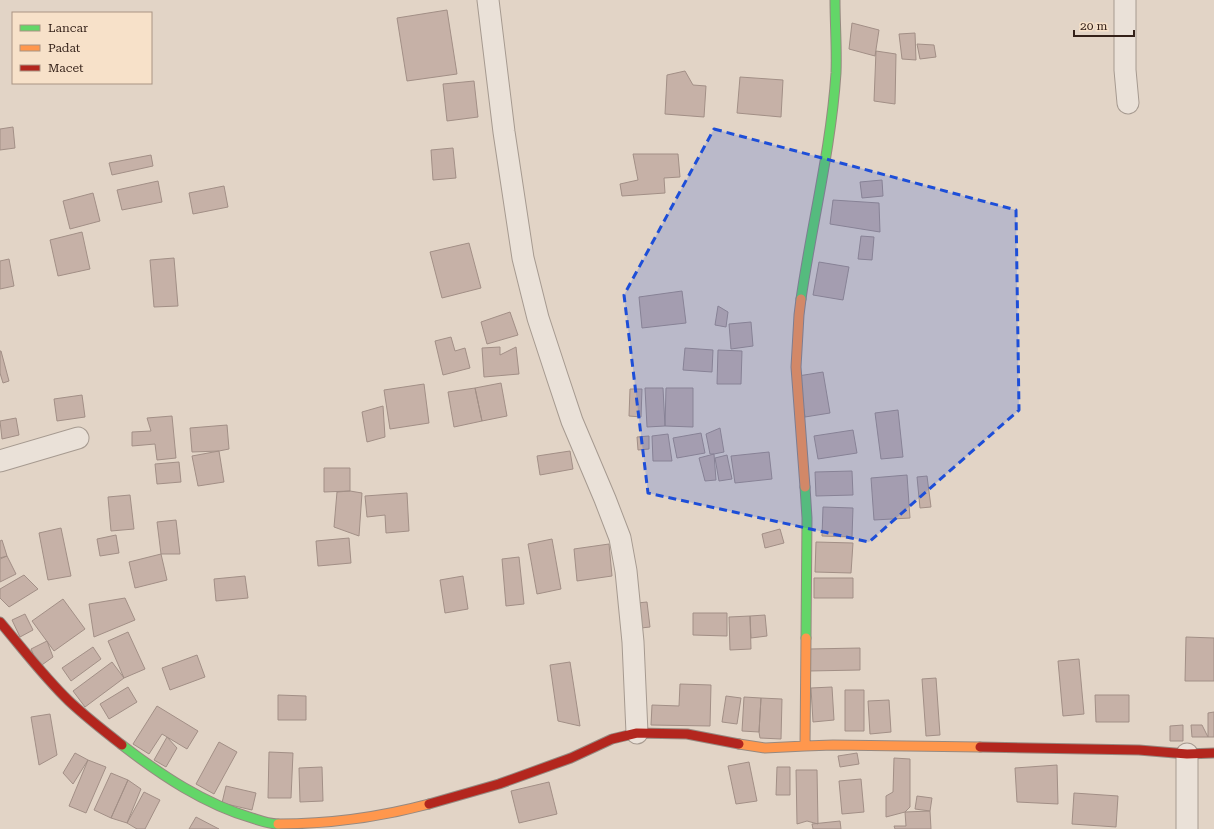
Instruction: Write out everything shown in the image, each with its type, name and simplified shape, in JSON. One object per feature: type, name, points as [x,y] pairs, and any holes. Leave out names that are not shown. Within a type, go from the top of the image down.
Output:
[{"type":"street","points":[[488,0],[504,132],[523,258],[538,318],[572,421],[600,486],[620,538],[626,571],[633,642],[637,733]]},
{"type":"street","points":[[805,746],[807,518],[796,367],[799,315],[832,115],[836,72],[835,0]]},
{"type":"street","points":[[1125,0],[1125,70],[1128,103]]},
{"type":"street","points":[[0,461],[78,438]]},
{"type":"street","points":[[0,622],[50,681],[70,702],[89,719],[148,765],[196,795],[237,814],[271,824],[308,824],[354,819],[402,811],[499,784],[571,758],[612,740],[637,733],[687,734],[765,748],[833,745],[1139,750],[1187,754],[1214,753]]},
{"type":"street","points":[[1187,754],[1187,829]]},
{"type":"highlighted area","points":[[714,129],[1016,210],[1019,410],[869,542],[648,493],[624,295]]},
{"type":"building","points":[[447,10],[457,74],[407,81],[397,18]]},
{"type":"building","points":[[852,23],[879,30],[875,56],[849,49]]},
{"type":"building","points":[[915,33],[916,60],[902,59],[899,34]]},
{"type":"building","points":[[917,44],[934,45],[936,57],[920,59]]},
{"type":"building","points":[[876,51],[896,54],[895,104],[874,101]]},
{"type":"building","points":[[685,71],[693,85],[706,86],[704,117],[665,114],[667,75]]},
{"type":"building","points":[[740,77],[783,80],[781,117],[737,113]]},
{"type":"building","points":[[474,81],[478,117],[447,121],[443,84]]},
{"type":"building","points":[[13,127],[15,148],[0,150],[0,129]]},
{"type":"building","points":[[453,148],[456,178],[433,180],[431,150]]},
{"type":"building","points":[[633,154],[678,154],[680,177],[664,178],[665,193],[622,196],[620,184],[638,180]]},
{"type":"building","points":[[151,155],[153,166],[112,175],[109,163]]},
{"type":"building","points":[[882,180],[883,196],[862,198],[860,182]]},
{"type":"building","points":[[158,181],[162,202],[122,210],[117,190]]},
{"type":"building","points":[[224,186],[228,207],[193,214],[189,193]]},
{"type":"building","points":[[93,193],[100,221],[70,229],[63,201]]},
{"type":"building","points":[[833,200],[879,203],[880,232],[830,224]]},
{"type":"building","points":[[82,232],[90,269],[58,276],[50,240]]},
{"type":"building","points":[[861,236],[874,237],[872,260],[858,259]]},
{"type":"building","points":[[469,243],[481,288],[442,298],[430,252]]},
{"type":"building","points":[[174,258],[178,306],[154,307],[150,260]]},
{"type":"building","points":[[9,259],[14,286],[0,289],[0,261]]},
{"type":"building","points":[[819,262],[849,267],[843,300],[813,295]]},
{"type":"building","points":[[682,291],[686,323],[642,328],[639,297]]},
{"type":"building","points":[[718,306],[728,312],[726,327],[715,325]]},
{"type":"building","points":[[510,312],[518,335],[487,344],[481,322]]},
{"type":"building","points":[[751,322],[753,346],[731,349],[729,324]]},
{"type":"building","points":[[451,337],[455,351],[465,348],[470,368],[443,375],[435,341]]},
{"type":"building","points":[[500,347],[500,355],[516,347],[519,374],[484,377],[482,348]]},
{"type":"building","points":[[685,348],[713,350],[712,372],[683,370]]},
{"type":"building","points":[[718,350],[742,351],[741,384],[717,384]]},
{"type":"building","points":[[0,351],[9,381],[3,383],[0,373]]},
{"type":"building","points":[[823,372],[830,413],[805,417],[798,376]]},
{"type":"building","points":[[501,383],[507,416],[482,421],[475,388]]},
{"type":"building","points":[[424,384],[429,423],[390,429],[384,390]]},
{"type":"building","points":[[475,388],[482,421],[454,427],[448,392]]},
{"type":"building","points":[[645,388],[663,388],[665,426],[647,427]]},
{"type":"building","points":[[666,388],[693,388],[693,427],[665,426]]},
{"type":"building","points":[[630,389],[642,389],[641,417],[629,416]]},
{"type":"building","points":[[82,395],[85,417],[57,421],[54,399]]},
{"type":"building","points":[[383,406],[385,437],[367,442],[362,412]]},
{"type":"building","points":[[898,410],[903,457],[881,459],[875,413]]},
{"type":"building","points":[[172,416],[176,458],[157,460],[155,444],[132,446],[132,432],[151,431],[147,418]]},
{"type":"building","points":[[16,418],[19,435],[2,439],[0,421]]},
{"type":"building","points":[[227,425],[229,449],[192,452],[190,428]]},
{"type":"building","points":[[720,428],[724,452],[710,454],[706,434]]},
{"type":"building","points":[[853,430],[857,453],[818,459],[814,436]]},
{"type":"building","points":[[701,433],[705,453],[677,458],[673,438]]},
{"type":"building","points":[[668,434],[672,461],[653,461],[652,436]]},
{"type":"building","points":[[649,436],[649,449],[638,450],[637,437]]},
{"type":"building","points":[[219,451],[224,482],[198,486],[192,456]]},
{"type":"building","points":[[570,451],[573,469],[540,475],[537,456]]},
{"type":"building","points":[[769,452],[772,479],[735,483],[731,456]]},
{"type":"building","points":[[714,454],[716,480],[705,481],[699,458]]},
{"type":"building","points":[[727,455],[732,479],[719,481],[715,458]]},
{"type":"building","points":[[179,462],[181,482],[157,484],[155,464]]},
{"type":"building","points":[[324,468],[350,468],[350,491],[324,492]]},
{"type":"building","points":[[852,471],[853,495],[816,496],[815,472]]},
{"type":"building","points":[[907,475],[910,518],[874,520],[871,478]]},
{"type":"building","points":[[927,476],[931,507],[920,508],[917,477]]},
{"type":"building","points":[[350,491],[362,493],[359,536],[334,527],[337,492]]},
{"type":"building","points":[[407,493],[409,531],[386,533],[385,515],[367,517],[365,496]]},
{"type":"building","points":[[130,495],[134,529],[111,531],[108,497]]},
{"type":"building","points":[[823,507],[853,508],[852,537],[822,536]]},
{"type":"building","points":[[176,520],[180,554],[161,554],[157,522]]},
{"type":"building","points":[[61,528],[71,576],[48,580],[39,533]]},
{"type":"building","points":[[780,529],[784,543],[765,548],[762,534]]},
{"type":"building","points":[[116,535],[119,553],[100,556],[97,539]]},
{"type":"building","points":[[349,538],[351,563],[318,566],[316,541]]},
{"type":"building","points":[[552,539],[561,589],[537,594],[528,544]]},
{"type":"building","points":[[2,540],[7,556],[0,558],[0,541]]},
{"type":"building","points":[[816,542],[853,543],[851,573],[815,572]]},
{"type":"building","points":[[609,544],[612,576],[577,581],[574,549]]},
{"type":"building","points":[[161,554],[167,580],[135,588],[129,562]]},
{"type":"building","points":[[7,556],[16,574],[0,582],[0,559]]},
{"type":"building","points":[[519,557],[524,604],[506,606],[502,559]]},
{"type":"building","points":[[24,575],[38,589],[9,607],[0,598],[0,589]]},
{"type":"building","points":[[245,576],[248,598],[216,601],[214,579]]},
{"type":"building","points":[[463,576],[468,609],[445,613],[440,580]]},
{"type":"building","points":[[814,578],[853,578],[853,598],[814,598]]},
{"type":"building","points":[[125,598],[135,620],[94,637],[89,604]]},
{"type":"building","points":[[63,599],[85,629],[54,651],[32,621]]},
{"type":"building","points":[[647,602],[650,627],[641,628],[637,603]]},
{"type":"building","points":[[693,613],[727,613],[727,636],[693,635]]},
{"type":"building","points":[[25,614],[33,630],[20,637],[12,620]]},
{"type":"building","points":[[765,615],[767,636],[751,638],[750,616]]},
{"type":"building","points":[[750,616],[751,649],[730,650],[729,617]]},
{"type":"building","points":[[128,632],[145,669],[124,678],[108,641]]},
{"type":"building","points":[[1186,637],[1214,638],[1214,681],[1185,681]]},
{"type":"building","points":[[47,641],[53,657],[39,667],[31,649]]},
{"type":"building","points":[[93,647],[101,659],[71,681],[62,668]]},
{"type":"building","points":[[860,648],[860,670],[809,671],[809,649]]},
{"type":"building","points":[[197,655],[205,677],[170,690],[162,668]]},
{"type":"building","points":[[1079,659],[1084,714],[1063,716],[1058,661]]},
{"type":"building","points":[[112,662],[124,678],[85,707],[73,691]]},
{"type":"building","points":[[570,662],[580,726],[558,721],[550,665]]},
{"type":"building","points":[[936,678],[940,735],[926,736],[922,679]]},
{"type":"building","points":[[680,684],[711,685],[710,726],[651,725],[652,705],[679,706]]},
{"type":"building","points":[[128,687],[137,702],[109,719],[100,704]]},
{"type":"building","points":[[832,687],[834,720],[813,722],[811,688]]},
{"type":"building","points":[[845,690],[864,690],[864,731],[845,731]]},
{"type":"building","points":[[278,695],[306,696],[306,720],[278,720]]},
{"type":"building","points":[[1095,695],[1129,695],[1129,722],[1096,722]]},
{"type":"building","points":[[726,696],[741,698],[737,724],[722,722]]},
{"type":"building","points":[[744,697],[761,698],[759,732],[742,731]]},
{"type":"building","points":[[761,698],[782,699],[781,739],[760,738]]},
{"type":"building","points":[[889,700],[891,732],[870,734],[868,701]]},
{"type":"building","points":[[157,706],[198,731],[187,749],[162,734],[149,754],[133,744]]},
{"type":"building","points":[[1214,712],[1214,737],[1208,737],[1208,713]]},
{"type":"building","points":[[50,714],[57,755],[39,765],[31,717]]},
{"type":"building","points":[[1183,725],[1183,741],[1170,741],[1170,726]]},
{"type":"building","points":[[1191,725],[1202,725],[1208,737],[1192,737]]},
{"type":"building","points":[[167,737],[177,748],[166,767],[154,760]]},
{"type":"building","points":[[219,742],[237,752],[214,794],[196,784]]},
{"type":"building","points":[[269,752],[293,753],[291,798],[268,798]]},
{"type":"building","points":[[75,753],[88,760],[73,784],[63,773]]},
{"type":"building","points":[[857,753],[859,764],[840,767],[838,756]]},
{"type":"building","points":[[894,758],[910,759],[910,807],[905,812],[886,817],[886,796],[893,792]]},
{"type":"building","points":[[88,760],[106,767],[86,813],[69,806]]},
{"type":"building","points":[[749,762],[757,801],[736,804],[728,766]]},
{"type":"building","points":[[1057,765],[1058,804],[1017,802],[1015,768]]},
{"type":"building","points":[[322,767],[323,801],[300,802],[299,768]]},
{"type":"building","points":[[777,767],[790,767],[790,795],[776,795]]},
{"type":"building","points":[[796,770],[817,770],[818,824],[807,821],[797,824]]},
{"type":"building","points":[[111,773],[128,780],[111,818],[94,810]]},
{"type":"building","points":[[861,779],[864,812],[842,814],[839,781]]},
{"type":"building","points":[[128,780],[141,789],[127,823],[111,818]]},
{"type":"building","points":[[549,782],[557,814],[519,823],[511,791]]},
{"type":"building","points":[[226,786],[256,793],[252,810],[222,803]]},
{"type":"building","points":[[144,792],[160,800],[145,829],[137,829],[127,823]]},
{"type":"building","points":[[1074,793],[1118,796],[1116,827],[1072,824]]},
{"type":"building","points":[[917,796],[932,798],[930,811],[915,809]]},
{"type":"building","points":[[930,811],[931,829],[895,829],[894,826],[906,826],[905,812]]},
{"type":"building","points":[[196,817],[219,829],[189,829]]},
{"type":"building","points":[[840,821],[841,829],[813,829],[812,824]]},
{"type":"traffic: fast","points":[[801,299],[826,158],[834,101],[836,73],[835,0]]},
{"type":"traffic: fast","points":[[805,487],[807,518],[806,638]]},
{"type":"traffic: fast","points":[[122,745],[168,778],[200,797],[234,812],[265,822],[278,824]]},
{"type":"traffic: slow","points":[[801,299],[796,367],[805,487]]},
{"type":"traffic: slow","points":[[806,638],[805,746],[980,747]]},
{"type":"traffic: slow","points":[[739,744],[765,748],[805,746]]},
{"type":"traffic: slow","points":[[278,824],[316,823],[354,819],[392,813],[429,804]]},
{"type":"traffic: jam","points":[[0,622],[42,673],[60,692],[82,713],[122,745]]},
{"type":"traffic: jam","points":[[429,804],[499,784],[571,758],[612,739],[637,733],[687,734],[739,744]]},
{"type":"traffic: jam","points":[[980,747],[1139,750],[1187,754],[1214,753]]}]
